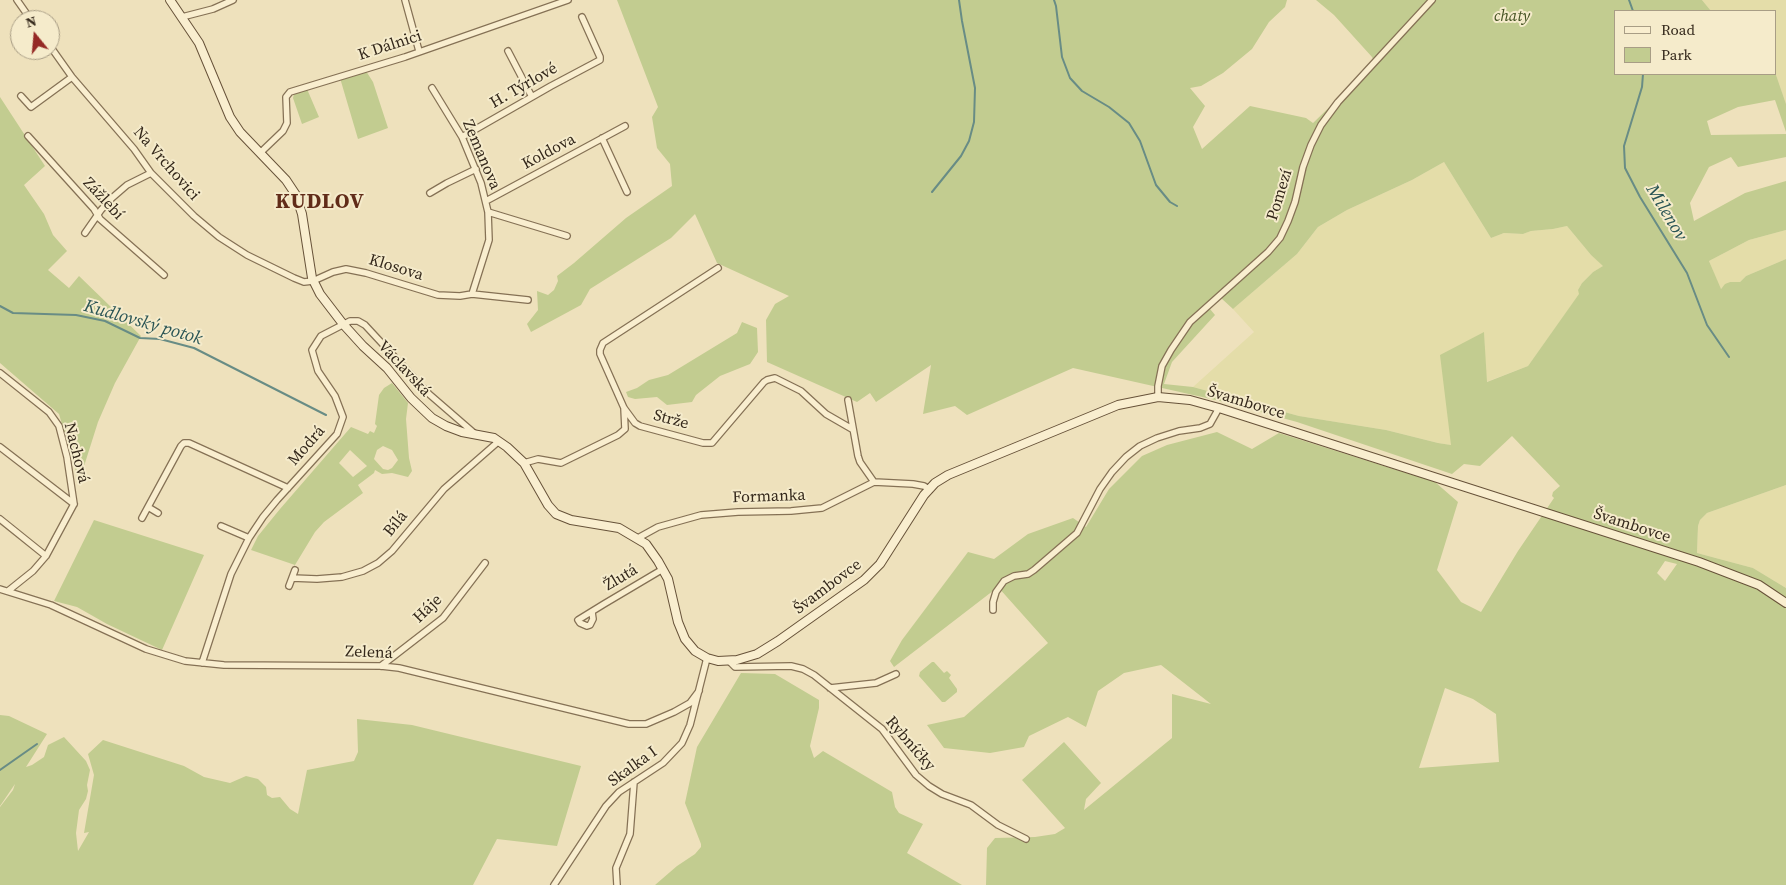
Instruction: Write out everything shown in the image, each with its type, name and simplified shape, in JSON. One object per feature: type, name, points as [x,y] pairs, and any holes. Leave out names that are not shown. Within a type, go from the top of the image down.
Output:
[{"type":"street","name":"Václavská","points":[[170,0],[199,43],[230,117],[240,132],[286,180],[298,200],[313,281],[342,324],[387,368],[411,398],[432,418],[454,429],[487,436],[500,441],[524,463],[548,505],[556,514],[571,520],[613,526],[638,538],[652,552],[663,569],[671,588],[678,622],[685,639],[695,651],[707,658]]},
{"type":"street","points":[[182,17],[213,9],[233,0]]},
{"type":"street","points":[[404,0],[420,51]]},
{"type":"street","name":"K Dálnici","points":[[260,153],[284,131],[287,123],[286,97],[290,92],[420,51],[568,0]]},
{"type":"street","name":"Pomezí","points":[[1158,396],[1162,366],[1190,322],[1268,252],[1280,238],[1292,208],[1305,160],[1321,125],[1344,95],[1432,0]]},
{"type":"street","name":"H. Týrlové","points":[[462,137],[600,60],[582,17]]},
{"type":"street","points":[[508,51],[532,97]]},
{"type":"street","name":"Na Vrchovici","points":[[60,60],[72,77],[134,149],[151,173],[194,216],[219,237],[242,251],[294,278],[304,282],[313,281]]},
{"type":"street","points":[[21,96],[31,107],[72,77]]},
{"type":"street","name":"Zemanova","points":[[432,88],[462,137],[476,169],[488,212],[489,240],[472,294]]},
{"type":"street","name":"Koldova","points":[[486,202],[625,126]]},
{"type":"street","name":"Zážlebí","points":[[28,136],[100,219],[164,275]]},
{"type":"street","points":[[602,138],[626,192]]},
{"type":"street","points":[[430,193],[447,182],[476,169]]},
{"type":"street","points":[[85,233],[112,198],[127,185],[151,173]]},
{"type":"street","points":[[488,212],[567,236]]},
{"type":"street","name":"Strže","points":[[718,268],[603,343],[600,354],[624,408],[637,425],[708,444],[716,440],[764,382],[770,378],[775,378],[801,391],[826,414],[852,429]]},
{"type":"street","name":"Klosova","points":[[313,281],[333,272],[346,269],[438,295],[460,296],[472,294],[528,300]]},
{"type":"street","points":[[342,324],[354,320],[366,325],[422,387],[475,434]]},
{"type":"street","name":"Modrá","points":[[202,663],[231,574],[249,538],[263,517],[336,434],[344,416],[335,396],[318,371],[312,350],[321,336],[342,324]]},
{"type":"street","name":"Nachová","points":[[0,373],[49,412],[59,426],[67,457],[74,504]]},
{"type":"street","name":"Švambovce","points":[[729,661],[744,659],[757,654],[864,580],[873,572],[929,489],[948,475],[1118,405],[1158,396],[1190,400],[1219,408],[1698,562],[1759,585],[1786,603]]},
{"type":"street","points":[[848,400],[852,429],[860,462],[874,482]]},
{"type":"street","points":[[524,463],[538,459],[561,463],[618,436],[625,429],[624,408]]},
{"type":"street","points":[[992,610],[996,592],[1004,581],[1014,576],[1028,574],[1077,533],[1100,489],[1126,457],[1140,446],[1157,438],[1210,424],[1219,408]]},
{"type":"street","name":"Bílá","points":[[292,578],[342,577],[363,571],[378,563],[392,551],[444,489],[500,441]]},
{"type":"street","name":"Modrá","points":[[142,518],[184,443],[189,443],[288,488]]},
{"type":"street","points":[[0,447],[74,504],[46,556],[33,571],[8,591]]},
{"type":"street","name":"Formanka","points":[[638,538],[658,527],[701,514],[822,508],[874,482],[913,484],[929,489]]},
{"type":"street","points":[[148,507],[158,513]]},
{"type":"street","points":[[0,519],[46,556]]},
{"type":"street","points":[[221,526],[249,538]]},
{"type":"street","name":"Háje","points":[[381,666],[443,618],[485,563]]},
{"type":"street","name":"Žlutá","points":[[592,612],[663,569]]},
{"type":"street","points":[[289,586],[295,570]]},
{"type":"street","name":"Zelená","points":[[0,590],[51,605],[146,649],[168,657],[202,663],[250,666],[381,666],[419,672],[629,724],[646,724],[674,712],[690,703],[699,691]]},
{"type":"street","points":[[699,691],[707,658],[729,661]]},
{"type":"street","name":"Rybníčky","points":[[729,661],[734,667],[739,668],[779,666],[803,669],[814,675],[882,729],[916,775],[929,786],[942,794],[971,805],[998,825],[1026,840]]},
{"type":"street","points":[[830,688],[876,683],[896,674]]},
{"type":"street","name":"Skalka I","points":[[554,885],[606,806],[618,792],[663,763],[682,743],[690,725],[699,691]]},
{"type":"street","points":[[617,885],[616,868],[630,834],[634,782]]},
{"type":"shaded area","points":[[1702,0],[1786,0],[1786,104],[1776,75],[1776,10],[1710,10]]},
{"type":"shaded area","points":[[1444,162],[1491,238],[1504,233],[1523,234],[1531,231],[1567,226],[1591,255],[1604,266],[1593,272],[1582,283],[1578,290],[1580,294],[1528,366],[1486,382],[1484,333],[1468,341],[1451,445],[1386,430],[1299,416],[1193,387],[1254,332],[1233,309],[1297,254],[1318,227],[1347,210],[1412,180]]},
{"type":"shaded area","points":[[1786,230],[1786,259],[1746,276],[1740,282],[1730,282],[1720,289],[1709,261],[1749,240]]},
{"type":"shaded area","points":[[1786,485],[1786,588],[1753,568],[1697,553],[1698,526],[1700,520],[1707,513]]},
{"type":"green space","name":"chaty","points":[[617,0],[1287,0],[1285,7],[1269,22],[1252,49],[1223,73],[1201,86],[1190,88],[1205,106],[1193,127],[1202,149],[1250,106],[1306,118],[1313,123],[1375,63],[1372,57],[1334,15],[1316,0],[1702,0],[1710,10],[1614,10],[1614,75],[1776,75],[1786,104],[1786,132],[1775,100],[1738,107],[1707,121],[1711,135],[1786,134],[1786,157],[1738,167],[1731,157],[1709,167],[1690,203],[1694,221],[1745,193],[1786,181],[1786,230],[1749,240],[1709,261],[1721,289],[1725,284],[1740,282],[1746,276],[1786,259],[1786,485],[1707,513],[1700,520],[1698,526],[1697,553],[1753,568],[1786,588],[1786,885],[986,885],[987,848],[995,838],[1035,837],[1055,834],[1065,828],[1022,780],[1064,742],[1101,783],[1086,799],[1084,810],[1172,738],[1172,694],[1211,704],[1161,665],[1124,673],[1098,691],[1086,727],[1068,717],[1029,736],[1024,747],[990,753],[944,748],[927,725],[964,717],[1048,643],[998,587],[894,667],[890,661],[902,640],[968,552],[994,559],[1028,534],[1073,518],[1086,527],[1109,489],[1142,456],[1167,445],[1217,432],[1252,449],[1279,433],[1435,482],[1458,502],[1437,570],[1461,602],[1481,612],[1518,551],[1554,498],[1552,496],[1553,492],[1560,486],[1512,436],[1480,466],[1464,464],[1452,474],[1297,422],[1220,401],[1073,368],[967,415],[955,406],[923,414],[931,365],[876,402],[870,393],[857,402],[767,362],[766,320],[775,304],[789,296],[717,263],[695,214],[671,238],[590,289],[581,305],[531,332],[527,324],[538,310],[537,291],[548,295],[554,290],[558,281],[557,276],[626,218],[672,186],[670,164],[657,148],[652,117],[658,107]],"holes":[[[1444,162],[1491,238],[1504,233],[1523,234],[1531,231],[1567,226],[1591,255],[1603,266],[1593,272],[1582,283],[1578,290],[1579,294],[1528,366],[1487,382],[1484,332],[1440,355],[1451,445],[1386,430],[1299,416],[1193,387],[1164,384],[1172,362],[1215,315],[1210,309],[1221,298],[1233,309],[1297,254],[1318,227],[1347,210],[1412,180]],[[1665,561],[1677,564],[1665,581],[1657,573]],[[1445,688],[1473,699],[1496,714],[1499,762],[1419,768]]]},
{"type":"green space","points":[[366,71],[373,82],[388,128],[358,139],[340,78]]},
{"type":"green space","points":[[307,89],[319,117],[302,124],[293,98],[294,94]]},
{"type":"green space","points":[[0,97],[45,166],[24,185],[44,214],[53,235],[67,251],[48,270],[69,288],[79,276],[141,336],[115,383],[98,422],[79,482],[59,414],[0,363]]},
{"type":"green space","points":[[742,322],[757,328],[758,352],[750,364],[720,376],[696,395],[692,402],[667,405],[657,397],[635,399],[628,397],[626,392],[637,388],[649,380],[668,375],[737,333]]},
{"type":"green space","points":[[392,383],[408,403],[406,419],[412,471],[408,477],[392,473],[382,474],[375,470],[374,473],[358,485],[363,493],[324,522],[315,532],[295,565],[251,550],[258,536],[351,427],[368,434],[370,431],[374,433],[377,426],[375,424],[379,395],[384,388]],"holes":[[[383,446],[392,450],[398,460],[388,470],[383,469],[374,459],[377,450]],[[350,450],[367,466],[353,477],[339,463]]]},
{"type":"green space","points":[[94,520],[204,555],[162,650],[107,624],[77,607],[54,601]]},
{"type":"green space","points":[[932,662],[944,673],[947,671],[951,675],[949,678],[957,689],[957,692],[945,702],[942,702],[919,676],[920,672]]},
{"type":"green space","points":[[741,673],[775,674],[819,700],[819,708],[810,746],[814,758],[823,751],[892,792],[895,807],[899,813],[923,824],[907,853],[962,885],[655,885],[677,866],[695,854],[701,847],[685,803],[697,747]]},
{"type":"green space","points":[[0,715],[9,716],[47,734],[26,767],[44,757],[48,745],[64,737],[86,761],[90,770],[86,799],[79,810],[76,833],[78,851],[89,832],[84,833],[94,775],[88,754],[103,740],[184,766],[204,777],[230,783],[246,776],[258,779],[266,787],[267,795],[272,798],[280,797],[290,809],[298,814],[307,770],[354,761],[358,752],[357,719],[412,725],[581,766],[557,846],[497,839],[473,885],[0,885],[0,807],[13,790],[15,784],[0,806]]},
{"type":"waterway","points":[[932,192],[961,156],[969,141],[974,122],[975,88],[959,0]]},
{"type":"waterway","points":[[1054,0],[1062,57],[1070,78],[1082,91],[1109,107],[1129,123],[1140,141],[1156,185],[1170,202],[1177,206]]},
{"type":"waterway","name":"Milenov","points":[[1629,0],[1633,10]]},
{"type":"waterway","name":"Milenov","points":[[1643,75],[1642,87],[1624,146],[1625,168],[1640,197],[1687,273],[1707,325],[1729,357]]},
{"type":"waterway","name":"Kudlovský potok","points":[[0,306],[13,313],[76,315],[105,321],[140,338],[160,339],[194,348],[326,415]]},
{"type":"waterway","points":[[0,770],[37,744]]},
{"type":"district","name":"KUDLOV","points":[[320,203]]}]
